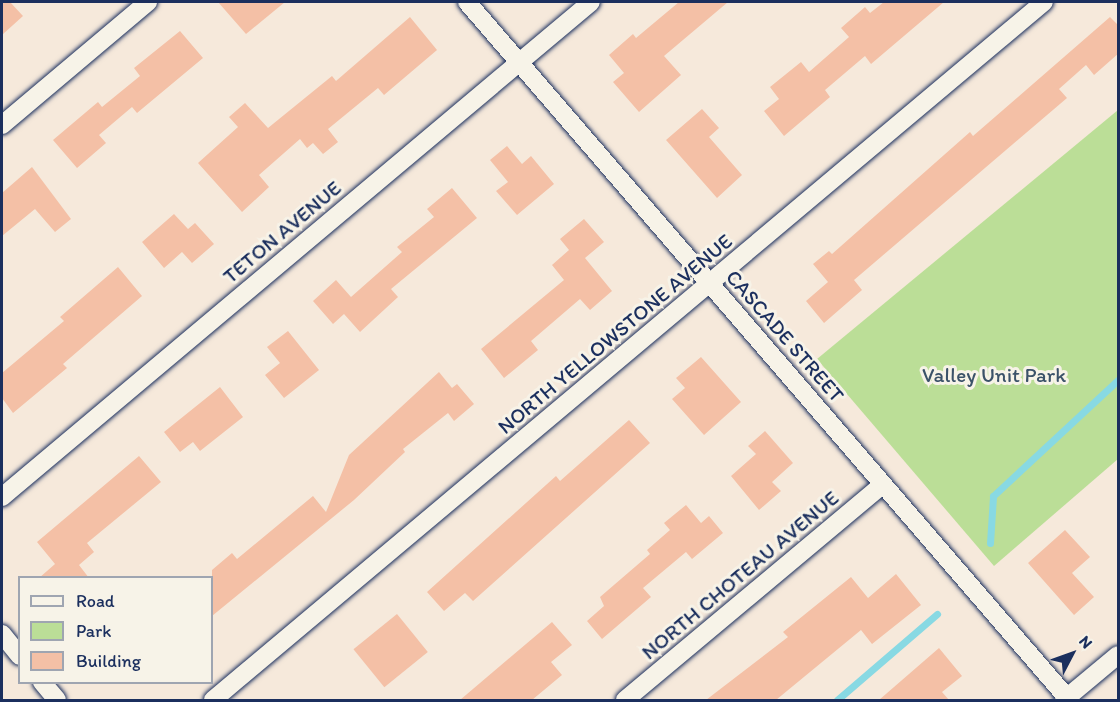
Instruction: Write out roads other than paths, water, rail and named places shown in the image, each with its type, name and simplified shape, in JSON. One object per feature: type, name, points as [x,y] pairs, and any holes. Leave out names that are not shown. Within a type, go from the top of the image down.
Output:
[{"type":"street","points":[[2,124],[148,2]]},
{"type":"street","name":"CASCADE STREET","points":[[467,2],[884,484],[1067,700]]},
{"type":"street","name":"TETON AVENUE","points":[[2,497],[591,2]]},
{"type":"street","name":"NORTH YELLOWSTONE AVENUE","points":[[213,700],[1044,2]]},
{"type":"street","name":"NORTH CHOTEAU AVENUE","points":[[625,700],[884,484]]},
{"type":"street","points":[[2,634],[18,654]]},
{"type":"street","points":[[1067,700],[1119,655]]},
{"type":"street","points":[[44,684],[57,700]]},
{"type":"waterway","points":[[990,543],[993,496],[1118,380]]},
{"type":"waterway","points":[[837,700],[937,614]]},
{"type":"park label","name":"Valley Unit Park","points":[[994,375]]}]
